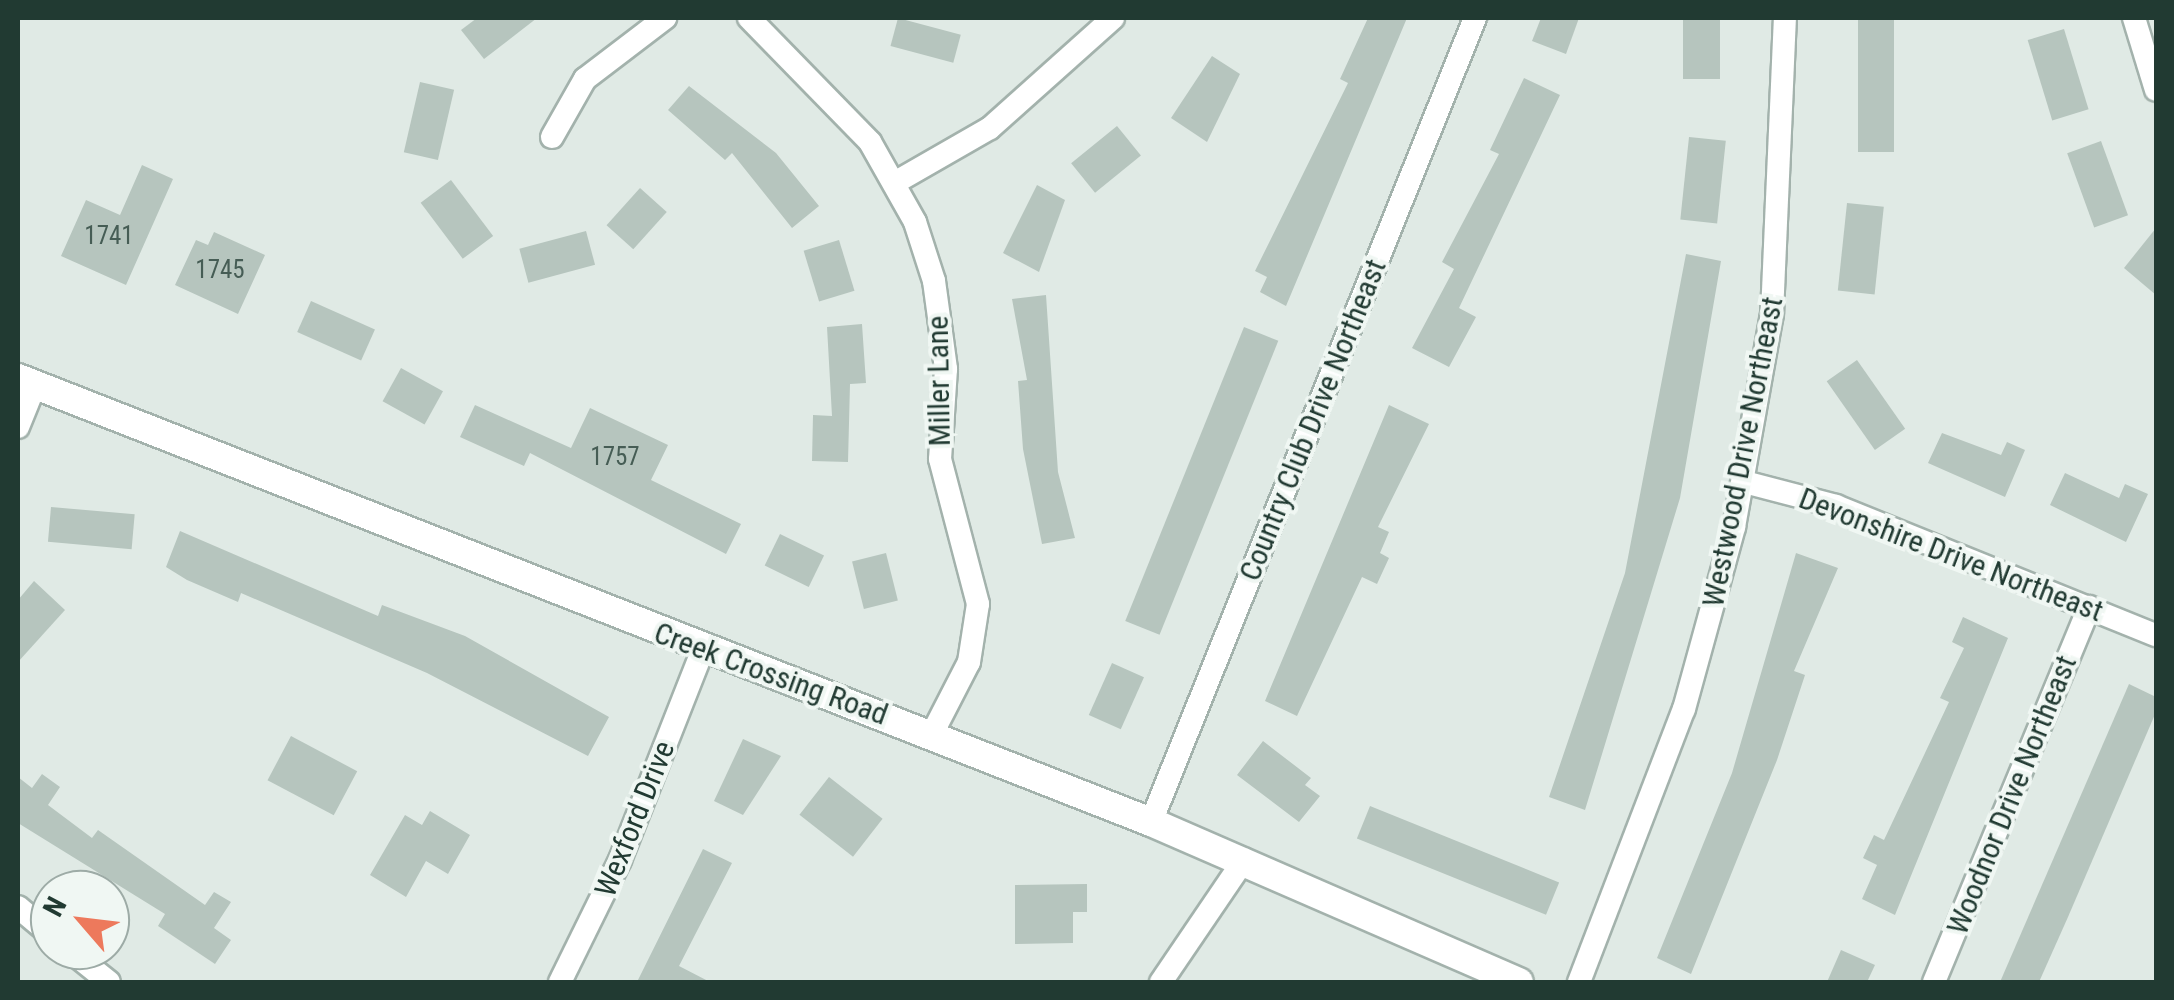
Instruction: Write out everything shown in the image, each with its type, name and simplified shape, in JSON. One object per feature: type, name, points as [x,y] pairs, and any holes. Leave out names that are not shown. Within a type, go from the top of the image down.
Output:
[{"type":"street","points":[[552,137],[585,79],[666,18]]},
{"type":"street","name":"Miller Lane","points":[[749,18],[839,106],[896,182],[942,320],[940,459],[978,604],[969,662],[932,734]]},
{"type":"street","points":[[896,182],[990,128],[1113,18]]},
{"type":"street","name":"Country Club Drive Northeast","points":[[1151,822],[1475,18]]},
{"type":"street","name":"Westwood Drive Northeast","points":[[1579,982],[1684,710],[1744,482],[1783,198],[1785,18]]},
{"type":"street","points":[[2134,18],[2156,90]]},
{"type":"street","points":[[18,427],[26,381]]},
{"type":"street","name":"Creek Crossing Road","points":[[26,381],[702,652],[932,734],[1151,822],[1519,982]]},
{"type":"street","name":"Devonshire Drive Northeast","points":[[1744,482],[1836,506],[2156,635]]},
{"type":"street","name":"Woodnor Drive Northeast","points":[[1934,982],[2089,607]]},
{"type":"street","name":"Wexford Drive","points":[[560,982],[620,860],[702,652]]},
{"type":"street","points":[[1161,982],[1244,860]]},
{"type":"building","points":[[477,18],[537,18],[484,59],[461,30]]},
{"type":"building","points":[[898,18],[961,35],[953,63],[890,46]]},
{"type":"building","points":[[1368,18],[1407,18],[1286,306],[1260,292],[1267,277],[1255,271],[1348,83],[1340,79]]},
{"type":"building","points":[[1541,18],[1579,18],[1566,54],[1532,41]]},
{"type":"building","points":[[1683,18],[1720,18],[1720,79],[1683,79]]},
{"type":"building","points":[[1858,18],[1894,18],[1894,152],[1858,152]]},
{"type":"building","points":[[2064,29],[2089,109],[2052,120],[2028,40]]},
{"type":"building","points":[[1212,56],[1240,74],[1207,142],[1171,118]]},
{"type":"building","points":[[1524,78],[1560,95],[1459,308],[1476,317],[1449,367],[1412,348],[1454,269],[1442,262],[1499,154],[1490,150]]},
{"type":"building","points":[[420,82],[454,90],[438,160],[404,152]]},
{"type":"building","points":[[689,86],[776,153],[819,206],[792,228],[732,153],[725,160],[668,110]]},
{"type":"building","points":[[1117,126],[1141,156],[1095,193],[1071,163]]},
{"type":"building","points":[[1689,137],[1726,141],[1717,223],[1680,220]]},
{"type":"building","points":[[2101,141],[2128,215],[2094,228],[2067,153]]},
{"type":"building","points":[[142,165],[173,179],[126,285],[61,256],[86,200],[120,215]]},
{"type":"building","points":[[451,180],[493,236],[463,259],[421,203]]},
{"type":"building","points":[[1037,185],[1065,200],[1039,272],[1003,253]]},
{"type":"building","points":[[640,188],[667,212],[633,249],[607,225]]},
{"type":"building","points":[[1847,203],[1884,207],[1875,294],[1838,291]]},
{"type":"building","points":[[2156,228],[2156,295],[2124,268]]},
{"type":"building","points":[[586,231],[595,265],[528,283],[519,249]]},
{"type":"building","points":[[214,232],[265,255],[238,314],[175,285],[196,240],[208,245]]},
{"type":"building","points":[[839,240],[854,291],[819,302],[804,251]]},
{"type":"building","points":[[1686,254],[1721,261],[1680,498],[1585,810],[1549,797],[1625,573]]},
{"type":"building","points":[[1046,295],[1058,472],[1075,538],[1042,544],[1023,449],[1018,381],[1027,380],[1012,299]]},
{"type":"building","points":[[311,301],[375,329],[361,361],[297,332]]},
{"type":"building","points":[[862,324],[866,383],[850,384],[848,462],[812,461],[813,415],[832,416],[827,327]]},
{"type":"building","points":[[1244,327],[1278,341],[1160,635],[1125,621]]},
{"type":"building","points":[[1857,360],[1905,429],[1875,450],[1827,381]]},
{"type":"building","points":[[401,368],[443,391],[425,425],[383,401]]},
{"type":"building","points":[[475,405],[571,448],[590,408],[668,445],[651,480],[741,524],[726,554],[530,453],[524,466],[460,437]]},
{"type":"building","points":[[1389,405],[1429,424],[1378,527],[1389,532],[1380,553],[1389,558],[1377,584],[1362,577],[1297,716],[1265,701]]},
{"type":"building","points":[[1942,433],[2001,455],[2007,442],[2025,450],[2005,497],[1928,463]]},
{"type":"building","points":[[2065,473],[2119,498],[2125,484],[2148,494],[2126,542],[2050,505]]},
{"type":"building","points":[[51,507],[135,514],[132,549],[48,542]]},
{"type":"building","points":[[180,531],[378,616],[382,605],[465,636],[609,717],[588,756],[427,673],[241,593],[238,602],[187,580],[166,567]]},
{"type":"building","points":[[780,534],[824,555],[809,587],[765,565]]},
{"type":"building","points":[[886,553],[898,601],[864,609],[852,561]]},
{"type":"building","points":[[1796,553],[1838,568],[1794,671],[1805,675],[1777,760],[1691,974],[1657,958],[1732,773]]},
{"type":"building","points":[[34,581],[65,610],[18,662],[18,600]]},
{"type":"building","points":[[1963,617],[2008,638],[1895,915],[1862,899],[1877,865],[1863,858],[1874,835],[1884,840],[1949,702],[1940,698],[1964,648],[1952,642]]},
{"type":"building","points":[[1112,663],[1144,677],[1121,729],[1089,715]]},
{"type":"building","points":[[2129,684],[2156,697],[2156,712],[2068,917],[2039,982],[2000,982]]},
{"type":"building","points":[[291,736],[357,771],[334,815],[268,780]]},
{"type":"building","points":[[743,739],[781,756],[743,815],[714,801]]},
{"type":"building","points":[[1263,741],[1311,778],[1305,785],[1320,796],[1299,822],[1237,775]]},
{"type":"building","points":[[42,774],[60,787],[48,805],[92,838],[98,830],[205,905],[214,892],[231,902],[214,928],[231,940],[215,964],[158,926],[165,914],[130,892],[130,870],[94,870],[18,823],[18,777],[32,788]]},
{"type":"building","points":[[829,777],[883,819],[853,857],[799,815]]},
{"type":"building","points":[[1370,806],[1559,882],[1546,915],[1357,838]]},
{"type":"building","points":[[430,811],[470,835],[448,874],[426,861],[406,897],[370,875],[405,815],[422,825]]},
{"type":"building","points":[[703,849],[732,863],[679,966],[710,982],[637,982]]},
{"type":"building","points":[[1087,884],[1087,912],[1073,912],[1073,943],[1015,944],[1015,885]]},
{"type":"building","points":[[1841,950],[1875,965],[1867,982],[1827,982]]}]
